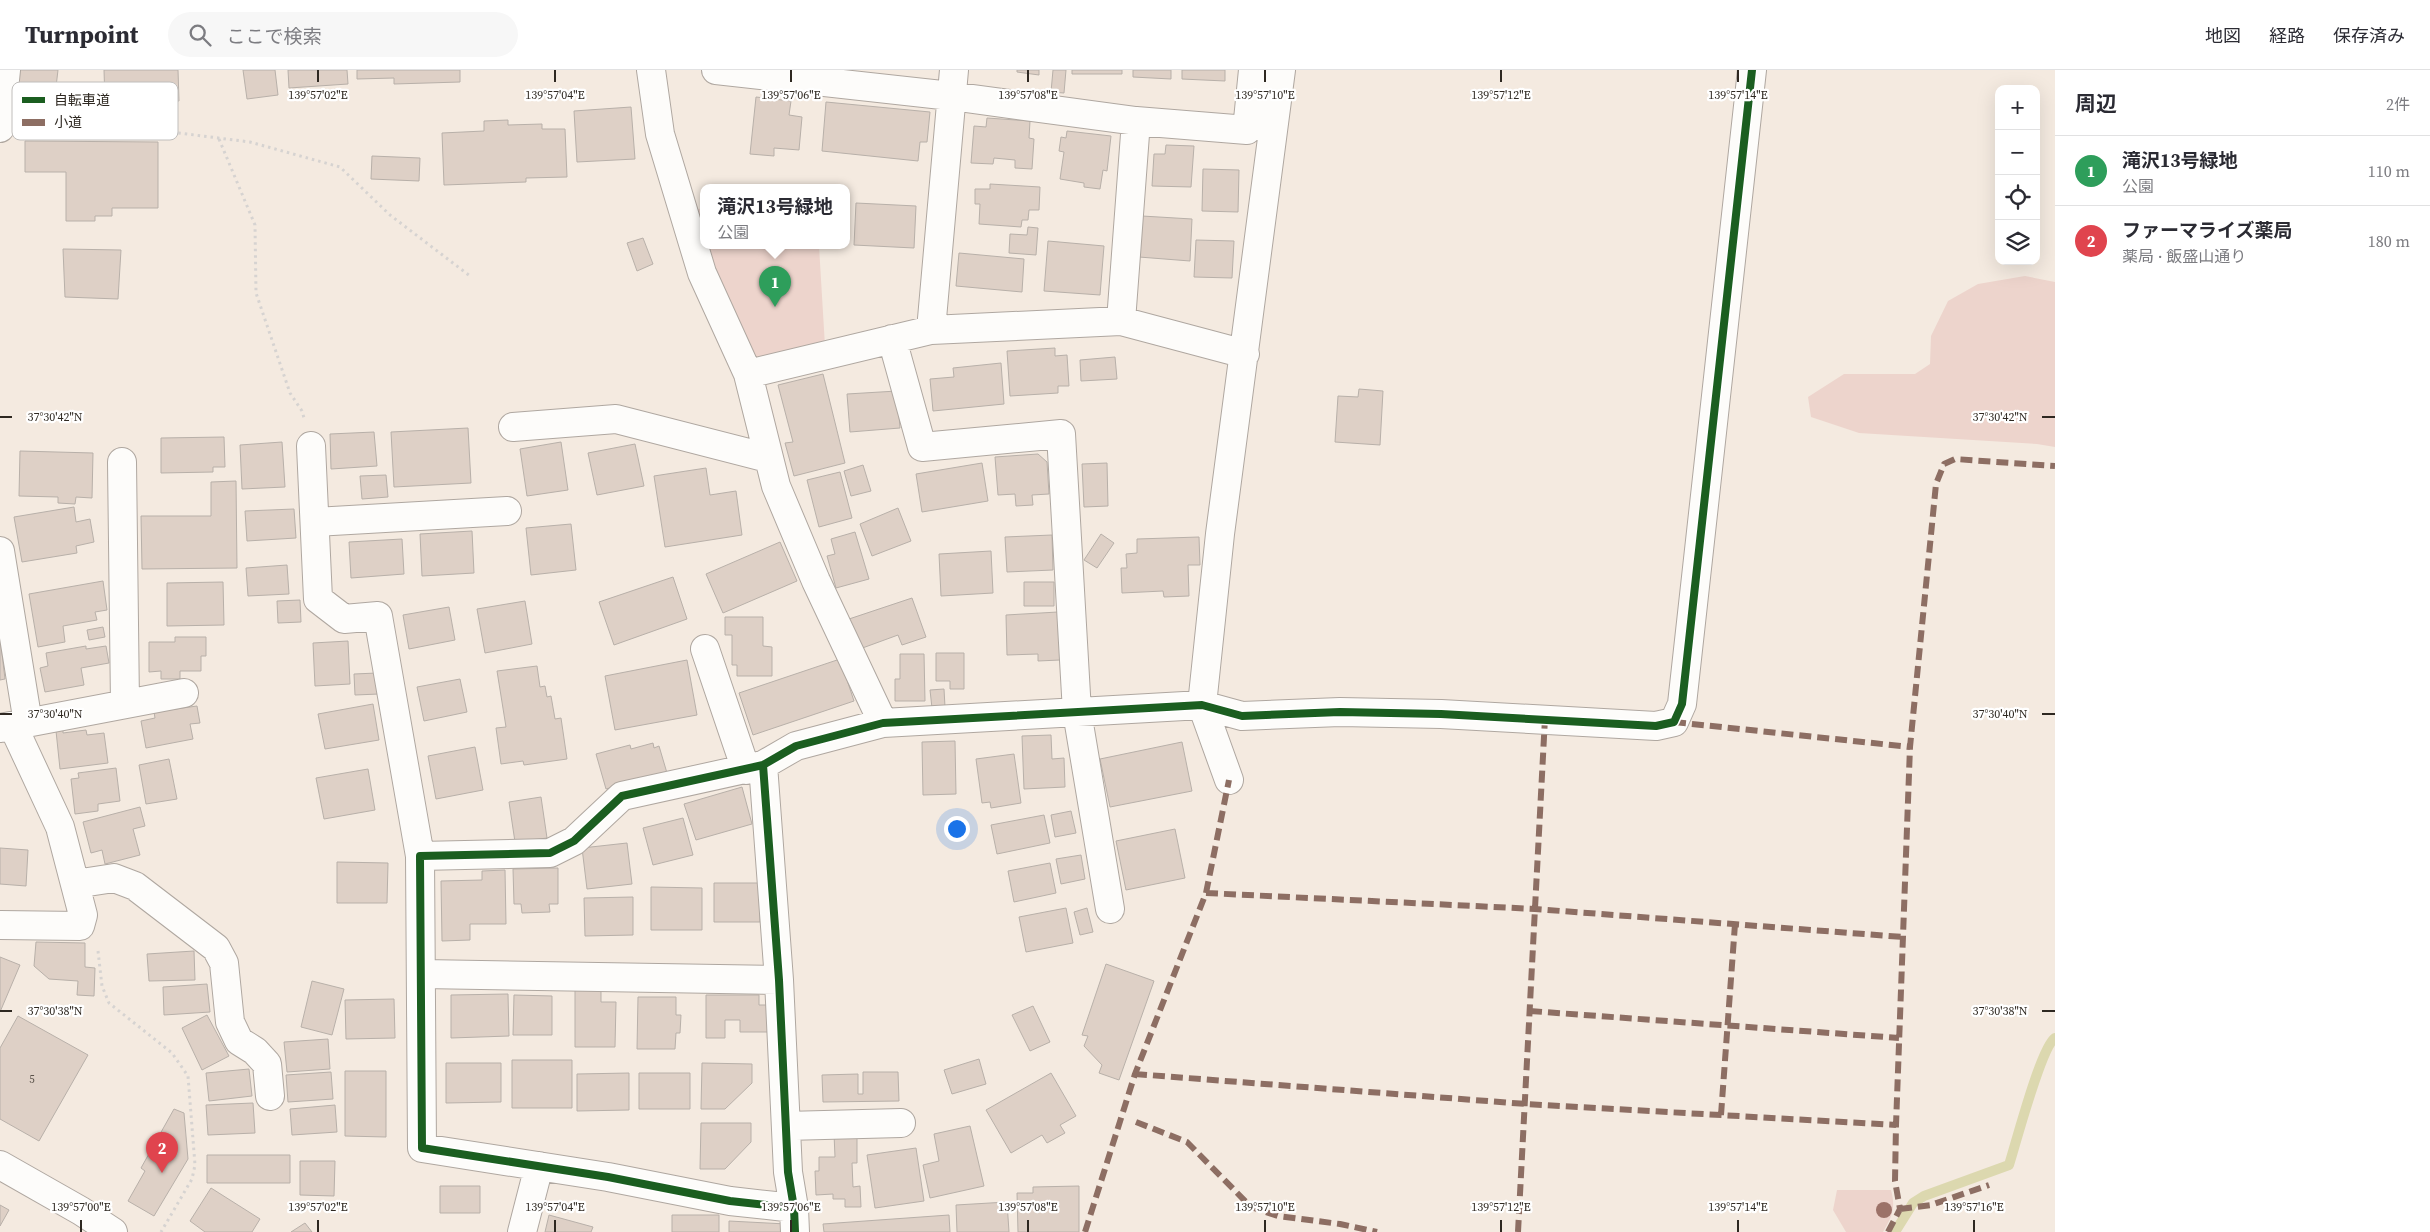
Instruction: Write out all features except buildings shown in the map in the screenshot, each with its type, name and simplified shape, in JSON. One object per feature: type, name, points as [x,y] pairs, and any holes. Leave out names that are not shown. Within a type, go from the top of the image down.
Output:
[{"type":"street","points":[[1,127],[6,70]]},
{"type":"street","points":[[651,70],[660,134],[702,273],[748,374],[776,486],[816,581],[883,723]]},
{"type":"street","points":[[716,70],[952,83],[1136,121],[1247,130],[1253,70]]},
{"type":"street","points":[[1229,780],[1202,706],[1220,534],[1281,70]]},
{"type":"street","points":[[420,856],[550,853],[574,841],[622,796],[755,768],[796,746],[883,723],[1202,706],[1242,716],[1340,712],[1423,713],[1544,718],[1656,726],[1674,722],[1682,704],[1752,70]]},
{"type":"street","points":[[931,330],[952,83]]},
{"type":"street","points":[[1121,321],[1136,121]]},
{"type":"street","points":[[748,374],[931,330],[1121,321],[1245,354]]},
{"type":"street","points":[[892,339],[922,447],[1061,434],[1077,712],[1110,909]]},
{"type":"street","points":[[513,427],[616,419],[768,458]]},
{"type":"street","points":[[311,446],[318,598],[344,619],[378,616],[420,856],[422,1148],[608,1177],[730,1201],[795,1220],[788,1172],[780,980],[755,768],[705,649]]},
{"type":"street","points":[[122,462],[125,704]]},
{"type":"street","points":[[315,522],[507,511]]},
{"type":"street","points":[[0,551],[14,726],[60,827],[83,915],[80,926],[0,925]]},
{"type":"street","points":[[14,726],[184,693]]},
{"type":"street","points":[[75,884],[114,878],[135,886],[216,948],[224,963],[230,1022],[239,1041],[268,1064],[270,1096]]},
{"type":"street","points":[[422,974],[780,980]]},
{"type":"street","points":[[786,1126],[901,1123]]},
{"type":"street","points":[[0,1165],[81,1211],[113,1232]]},
{"type":"street","points":[[522,1232],[539,1166]]},
{"type":"path","points":[[178,133],[250,142],[340,167],[390,215],[470,276]]},
{"type":"path","points":[[218,138],[255,225],[256,293],[290,393],[302,411],[311,446]]},
{"type":"path","points":[[83,915],[96,933],[102,986],[110,1003],[172,1052],[188,1076],[195,1165],[192,1179],[161,1232]]},
{"type":"shaded area","points":[[700,209],[700,234],[693,210]]},
{"type":"shaded area","points":[[704,249],[819,249],[825,346],[753,364],[710,268]]},
{"type":"shaded area","points":[[2025,276],[2055,282],[2055,447],[2037,444],[1859,433],[1811,417],[1808,397],[1844,374],[1915,374],[1930,364],[1931,336],[1948,301],[1978,284]]},
{"type":"shaded area","points":[[1837,1190],[1891,1190],[1892,1212],[1883,1232],[1846,1232],[1833,1210]]},
{"type":"waterway","points":[[1895,1232],[1913,1203],[1924,1196],[2009,1165],[2036,1076],[2049,1045],[2055,1038]]},
{"type":"marked path","points":[[1888,1232],[1900,1209],[1895,1181],[1896,1125],[1910,747],[1936,484],[1944,464],[1955,459],[2055,466]]},
{"type":"marked path","points":[[1518,1232],[1545,718]]},
{"type":"marked path","points":[[1674,722],[1910,747]]},
{"type":"marked path","points":[[1085,1232],[1135,1074],[1206,893],[1229,780]]},
{"type":"marked path","points":[[1206,893],[1535,909],[1903,937]]},
{"type":"marked path","points":[[1721,1115],[1735,924]]},
{"type":"marked path","points":[[1530,1011],[1899,1038]]},
{"type":"marked path","points":[[1135,1074],[1526,1104],[1896,1125]]},
{"type":"marked path","points":[[1136,1122],[1187,1142],[1251,1207],[1278,1216],[1340,1224],[1377,1232]]},
{"type":"marked path","points":[[1900,1209],[1931,1205],[1989,1185]]},
{"type":"cycle path","points":[[795,1232],[794,1208],[788,1172],[779,980],[763,765],[796,746],[883,723],[1202,705],[1242,716],[1340,712],[1441,714],[1656,726],[1674,722],[1682,704],[1752,70]]},
{"type":"cycle path","points":[[763,765],[622,796],[574,841],[550,853],[420,856],[422,1148],[608,1177],[730,1201],[794,1208]]},
{"type":"place","name":"滝沢13号緑地","points":[[775,307]]},
{"type":"place","name":"ファーマライズ薬局","points":[[162,1173]]}]
